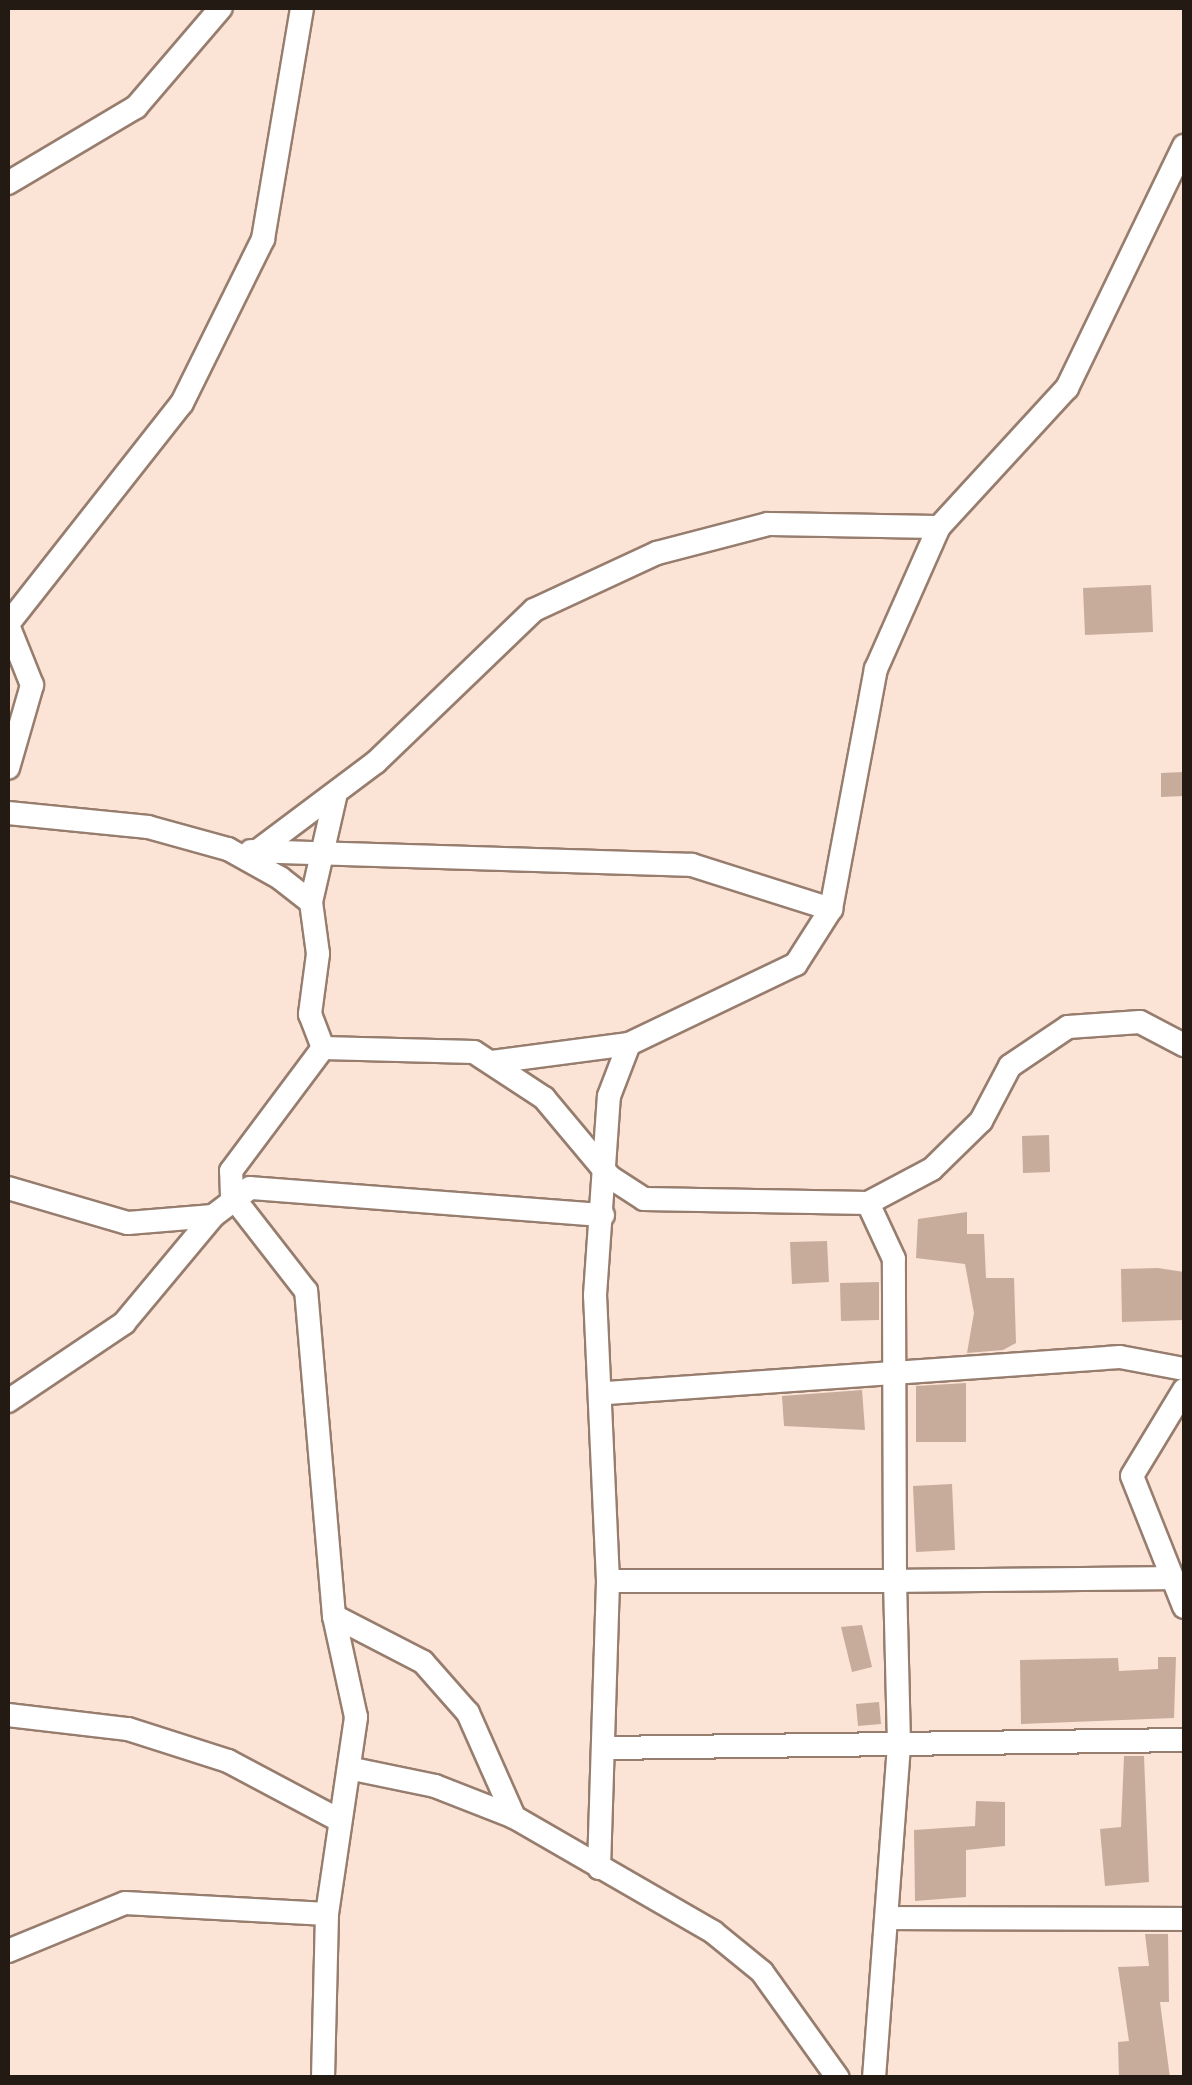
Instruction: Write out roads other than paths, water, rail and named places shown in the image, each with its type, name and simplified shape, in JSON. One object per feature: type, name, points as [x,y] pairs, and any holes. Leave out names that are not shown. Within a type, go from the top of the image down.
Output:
[{"type":"street","points":[[8,183],[136,107],[221,8]]},
{"type":"street","points":[[8,768],[32,685],[8,625],[182,403],[263,238],[302,8]]},
{"type":"street","points":[[323,2078],[327,1914],[337,1820],[353,1768],[356,1717],[334,1616],[306,1291],[232,1196],[231,1171],[323,1048],[371,1043],[492,1062],[629,1044],[796,964],[830,910],[876,669],[939,528],[1067,388],[1184,146]]},
{"type":"street","points":[[256,852],[335,797],[534,610],[657,553],[768,524],[939,528]]},
{"type":"street","points":[[323,1048],[310,1014],[318,954],[311,902],[326,852],[335,797]]},
{"type":"street","points":[[8,813],[148,826],[228,849],[256,852],[692,865],[830,910]]},
{"type":"street","points":[[228,849],[311,902]]},
{"type":"street","points":[[492,1062],[544,1098],[610,1177],[644,1199],[868,1203],[932,1169],[981,1121],[1010,1066],[1068,1027],[1140,1022],[1184,1044]]},
{"type":"street","points":[[599,1868],[606,1748],[607,1393],[595,1295],[610,1177],[609,1096],[629,1044]]},
{"type":"street","points":[[8,1188],[128,1223],[213,1216]]},
{"type":"street","points":[[8,1400],[124,1323],[232,1196],[272,1189],[603,1215]]},
{"type":"street","points":[[868,1203],[894,1259],[891,1372],[899,1744],[874,2078]]},
{"type":"street","points":[[607,1393],[1120,1356],[1184,1368]]},
{"type":"street","points":[[1184,1390],[1132,1476],[1184,1607]]},
{"type":"street","points":[[608,1581],[1170,1578]]},
{"type":"street","points":[[334,1616],[423,1662],[468,1713],[514,1818]]},
{"type":"street","points":[[8,1715],[128,1729],[228,1761],[337,1820]]},
{"type":"street","points":[[606,1748],[1184,1740]]},
{"type":"street","points":[[353,1768],[436,1786],[514,1818],[713,1932],[762,1972],[838,2078]]},
{"type":"street","points":[[8,1951],[125,1903],[327,1914]]},
{"type":"street","points":[[888,1918],[1184,1920]]}]
